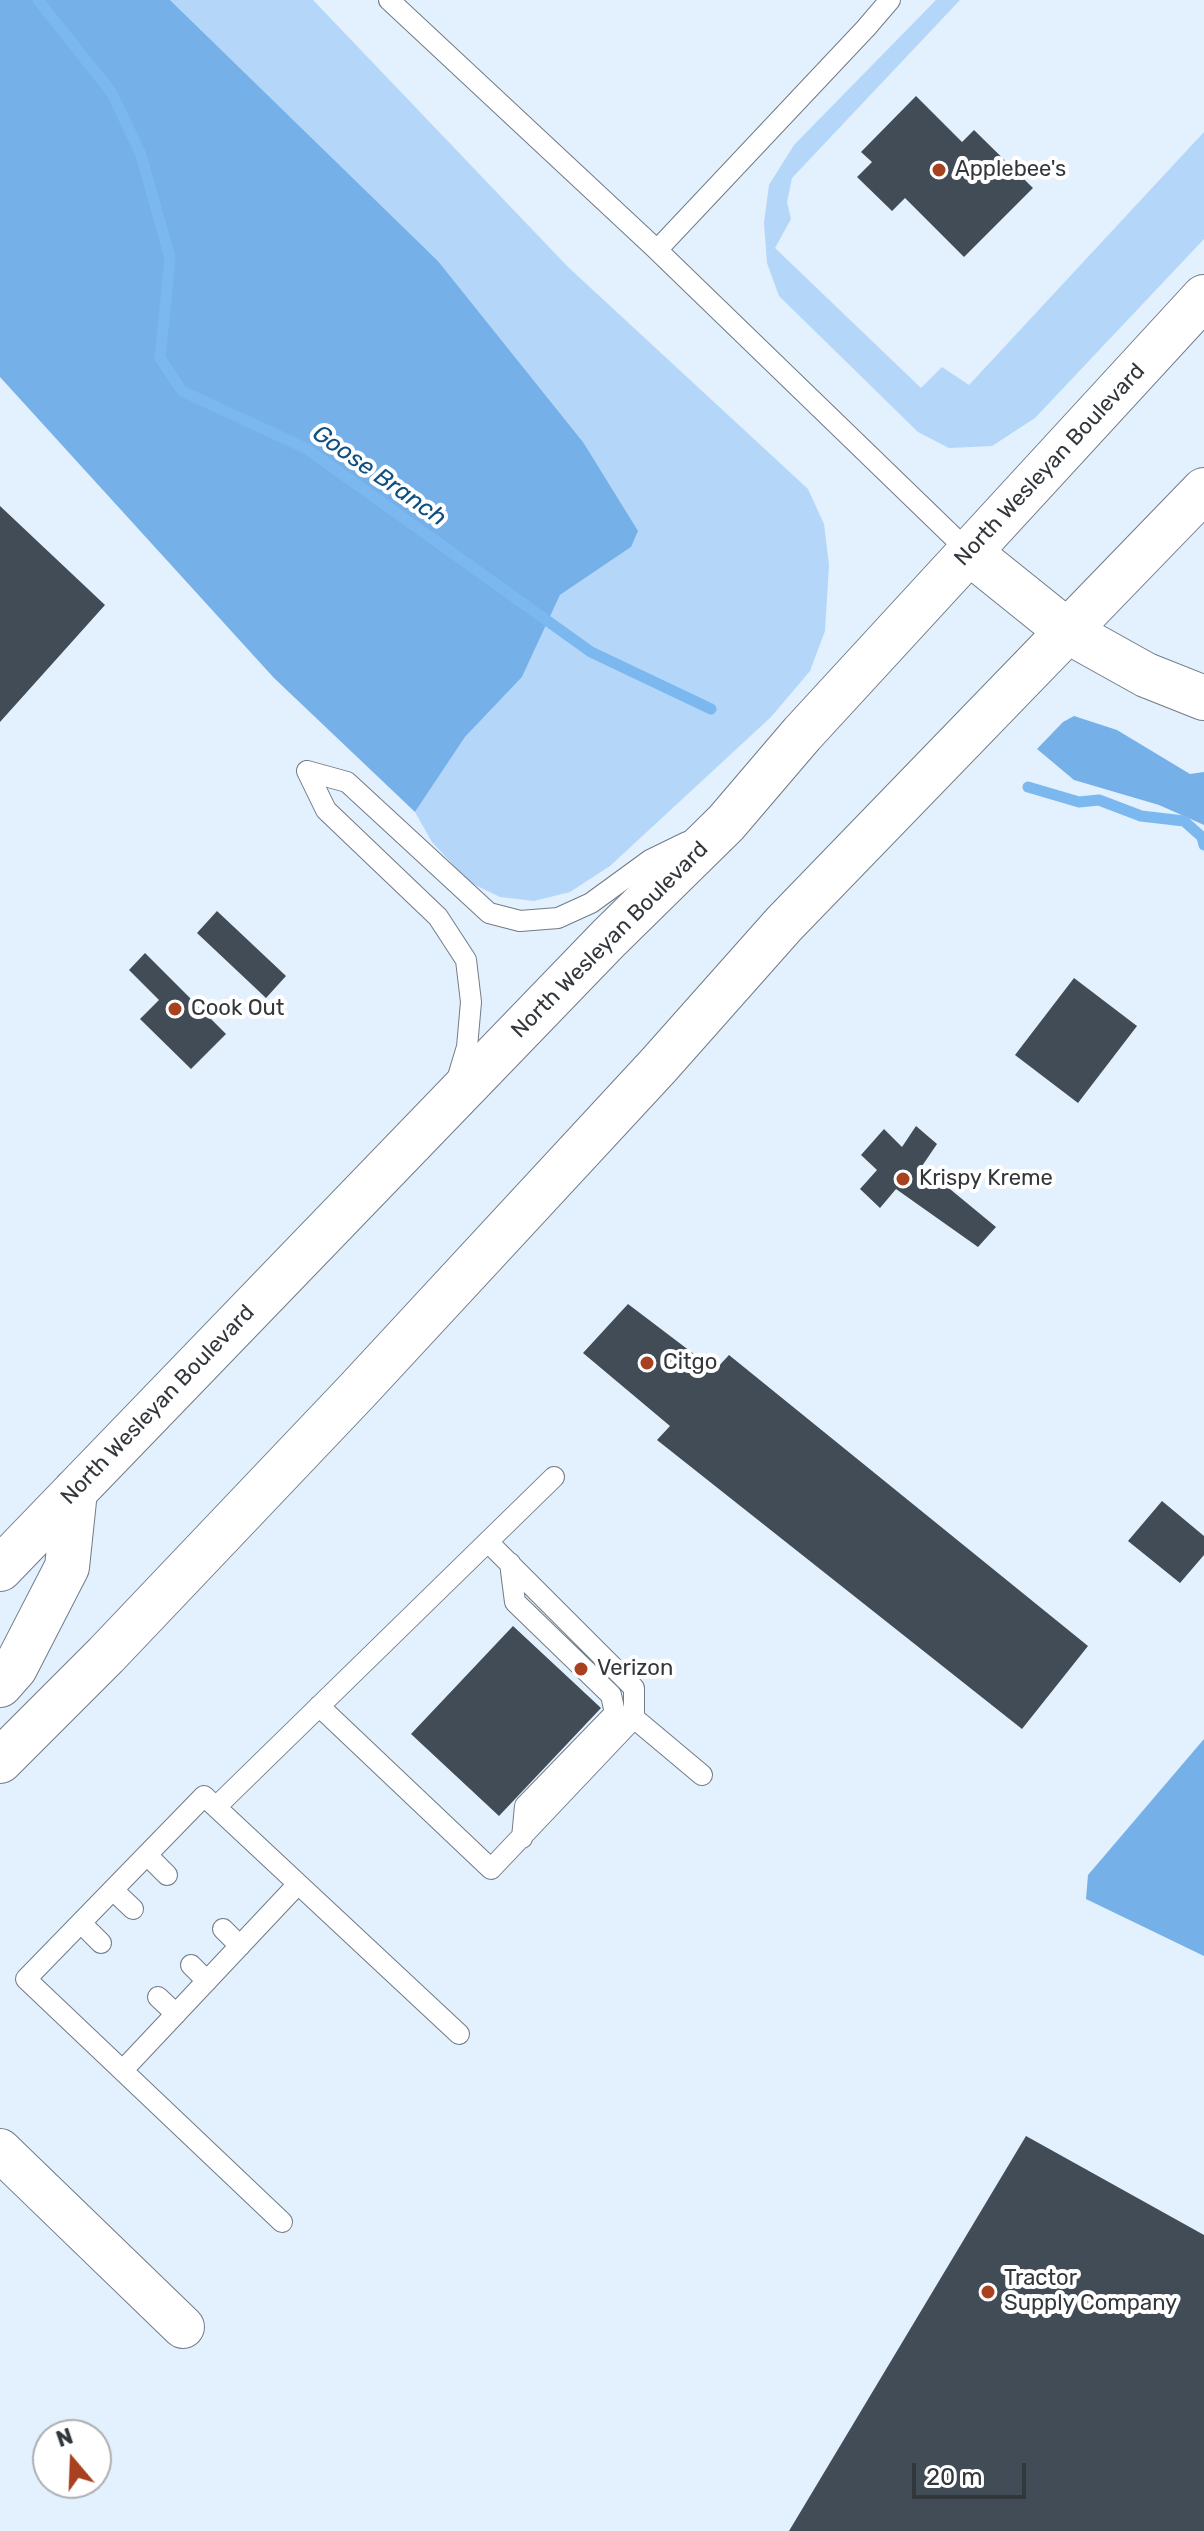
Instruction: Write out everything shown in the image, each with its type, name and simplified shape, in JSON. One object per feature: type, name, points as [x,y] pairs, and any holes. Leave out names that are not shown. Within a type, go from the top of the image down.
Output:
[{"type":"main road","name":"North Wesleyan Boulevard","points":[[0,1569],[608,939],[726,823],[802,734],[1204,297]]},
{"type":"main road","points":[[0,1761],[106,1655],[356,1392],[658,1066],[784,924],[1204,490]]},
{"type":"main road","points":[[970,553],[1067,631],[1146,675],[1204,698]]},
{"type":"main road","points":[[0,1685],[15,1668],[67,1567],[75,1491]]},
{"type":"street","points":[[0,2150],[183,2327]]},
{"type":"lane","points":[[389,0],[657,250],[970,553]]},
{"type":"lane","points":[[657,250],[890,0]]},
{"type":"lane","points":[[449,1104],[467,1047],[471,1002],[466,960],[438,917],[326,810],[307,771],[347,782],[489,913],[520,921],[558,918],[591,903],[650,860],[726,823]]},
{"type":"lane","points":[[216,1807],[554,1477]]},
{"type":"lane","points":[[319,1706],[491,1869],[634,1718],[634,1688],[488,1542]]},
{"type":"lane","points":[[510,1563],[515,1602],[611,1695],[615,1713],[525,1806],[522,1838]]},
{"type":"lane","points":[[634,1718],[702,1775]]},
{"type":"lane","points":[[282,2222],[26,1979],[204,1796],[459,2034]]},
{"type":"lane","points":[[147,1855],[167,1875]]},
{"type":"lane","points":[[123,2070],[298,1884]]},
{"type":"lane","points":[[113,1890],[133,1909]]},
{"type":"lane","points":[[81,1923],[101,1943]]},
{"type":"lane","points":[[223,1929],[240,1946]]},
{"type":"lane","points":[[191,1965],[207,1981]]},
{"type":"lane","points":[[158,1997],[176,2014]]},
{"type":"shaded area","points":[[0,0],[170,0],[438,261],[583,442],[638,531],[631,547],[560,595],[522,677],[465,737],[415,812],[274,678],[0,377]]},
{"type":"shaded area","points":[[170,0],[313,0],[568,267],[808,489],[824,524],[829,565],[825,631],[810,671],[771,717],[610,866],[570,892],[534,901],[500,897],[469,882],[432,842],[415,812],[465,737],[522,677],[560,595],[631,547],[583,442],[438,261]]},
{"type":"shaded area","points":[[936,0],[960,0],[792,178],[787,202],[791,219],[775,248],[921,388],[942,367],[969,385],[1204,132],[1204,239],[1035,418],[992,446],[949,448],[918,432],[779,296],[767,263],[764,223],[769,185],[794,145]]},
{"type":"shaded area","points":[[1074,716],[1117,730],[1190,774],[1204,772],[1204,825],[1159,805],[1074,780],[1037,749],[1063,722]]},
{"type":"shaded area","points":[[1204,1739],[1204,1956],[1086,1899],[1088,1875]]},
{"type":"building","name":"Applebee's","points":[[916,96],[962,142],[974,130],[1033,188],[964,257],[905,198],[892,211],[857,177],[872,162],[861,152]]},
{"type":"building","points":[[0,506],[105,605],[0,722]]},
{"type":"building","points":[[217,911],[286,976],[266,998],[197,933]]},
{"type":"building","name":"Cook Out","points":[[145,953],[226,1034],[191,1069],[140,1019],[159,1000],[129,970]]},
{"type":"building","points":[[1074,978],[1137,1026],[1078,1103],[1015,1055]]},
{"type":"building","name":"Krispy Kreme","points":[[916,1126],[937,1144],[922,1166],[996,1227],[978,1247],[896,1189],[880,1208],[860,1189],[877,1170],[861,1155],[884,1129],[902,1147]]},
{"type":"building","points":[[628,1304],[715,1370],[729,1355],[1088,1646],[1022,1729],[657,1440],[670,1426],[583,1353]]},
{"type":"building","points":[[1162,1501],[1204,1536],[1204,1555],[1180,1583],[1128,1541]]},
{"type":"building","points":[[513,1626],[601,1708],[499,1816],[411,1734]]},
{"type":"building","points":[[1026,2136],[1204,2235],[1204,2531],[789,2531]]},
{"type":"waterway","name":"Goose Branch","points":[[38,0],[112,93],[141,155],[170,258],[160,358],[182,391],[307,449],[591,652],[711,709]]},
{"type":"waterway","name":"Goose Branch","points":[[1028,787],[1079,802],[1099,800],[1141,816],[1184,821],[1202,837],[1204,845]]},
{"type":"place","name":"Applebee's","points":[[939,170]]},
{"type":"place","name":"Cook Out","points":[[175,1009]]},
{"type":"place","name":"Krispy Kreme","points":[[903,1179]]},
{"type":"place","name":"Citgo","points":[[647,1363]]},
{"type":"place","name":"Verizon","points":[[581,1669]]},
{"type":"place","name":"Tractor Supply Company","points":[[988,2292]]}]
